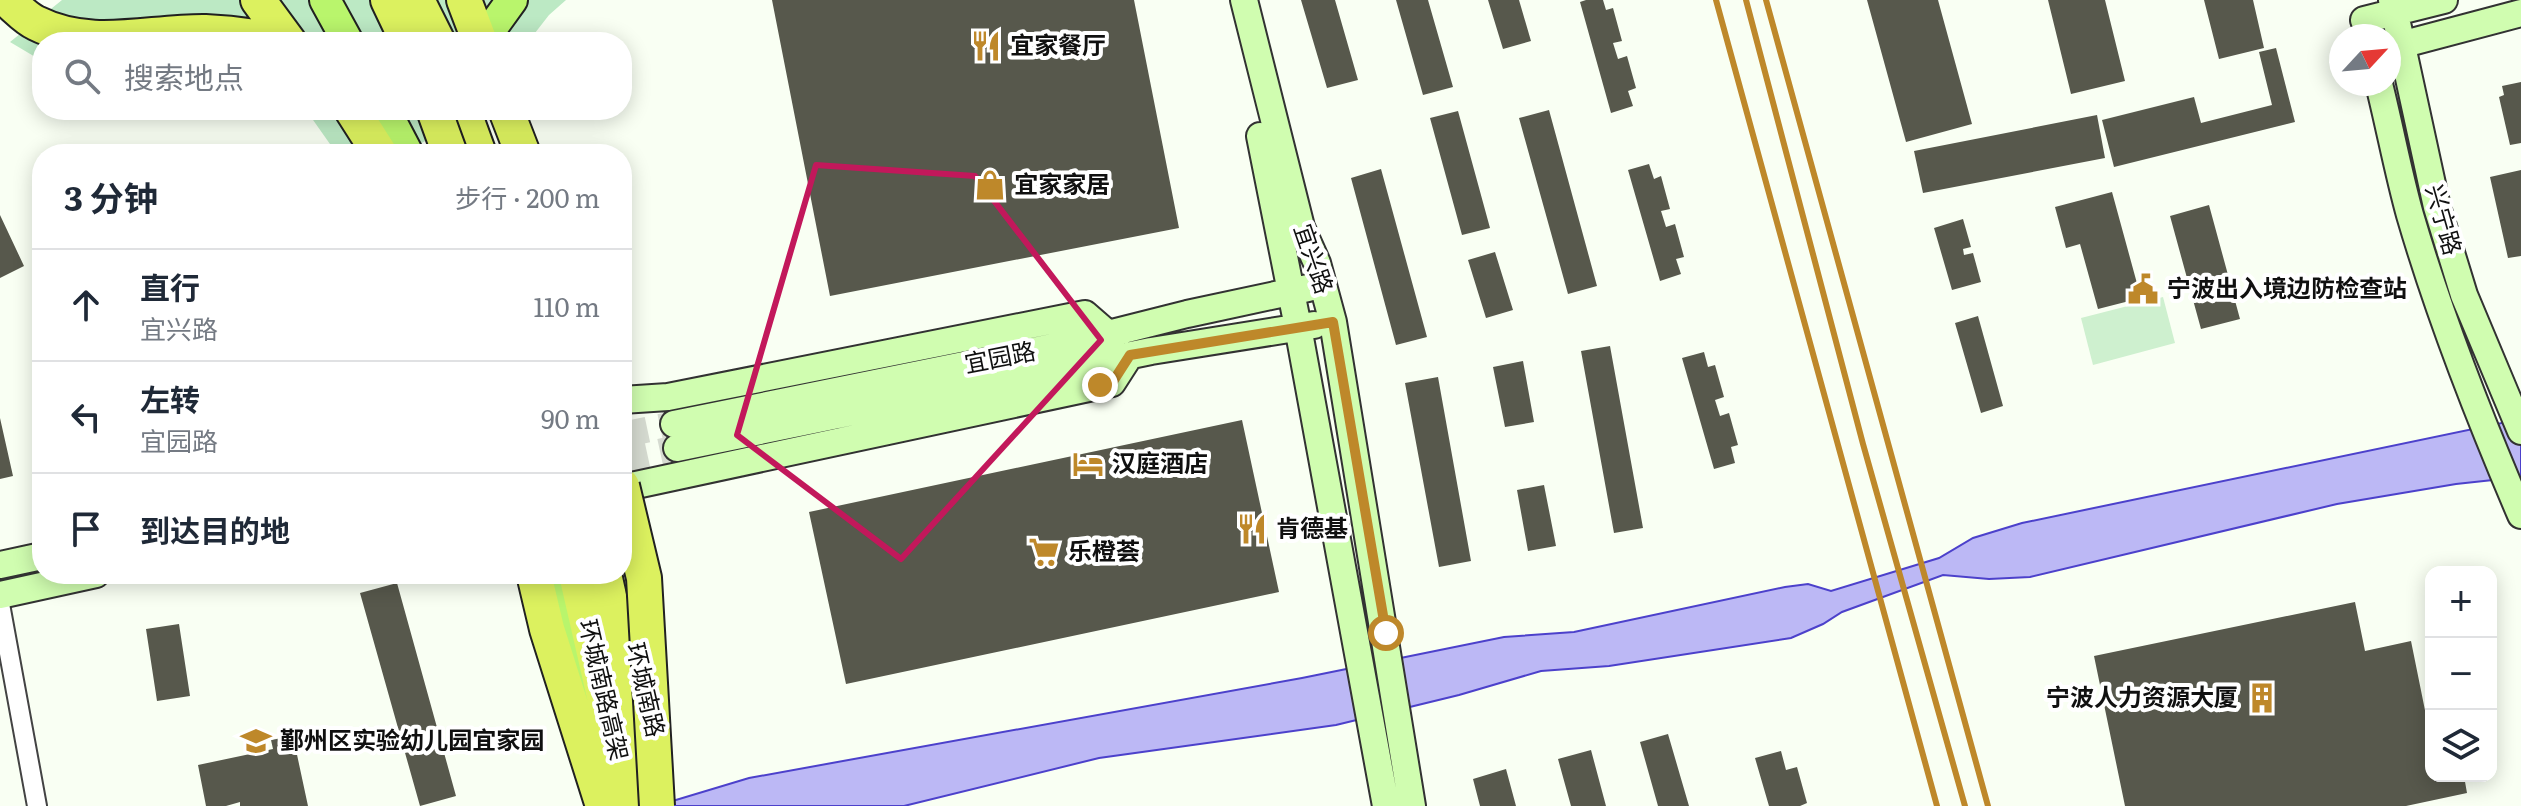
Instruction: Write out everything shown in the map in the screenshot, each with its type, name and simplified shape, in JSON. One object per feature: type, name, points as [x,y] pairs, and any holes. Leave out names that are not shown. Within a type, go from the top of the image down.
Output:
[{"type":"highway","points":[[7,0],[34,23],[63,32]]},
{"type":"highway","points":[[258,0],[282,32]]},
{"type":"highway","points":[[380,0],[401,32]]},
{"type":"highway","points":[[417,0],[433,32]]},
{"type":"highway","points":[[464,0],[476,32]]},
{"type":"highway","points":[[345,120],[359,144]]},
{"type":"highway","points":[[358,120],[374,144]]},
{"type":"highway","points":[[437,120],[447,144]]},
{"type":"highway","points":[[467,120],[475,144]]},
{"type":"highway","points":[[510,120],[519,144]]},
{"type":"highway","points":[[632,528],[644,578],[657,806]]},
{"type":"highway","points":[[536,584],[547,629],[603,806]]},
{"type":"highway","name":"环城南路高架","points":[[578,584],[629,806]]},
{"type":"highway","name":"环城南路高架","points":[[606,584],[657,806]]},
{"type":"main road","points":[[380,0],[392,32]]},
{"type":"main road","points":[[489,32],[512,0]]},
{"type":"main road","name":"宜兴路","points":[[1229,0],[1291,291],[1386,806]]},
{"type":"main road","name":"宜兴路","points":[[1244,0],[1297,213],[1324,284],[1333,322],[1412,806]]},
{"type":"main road","points":[[2364,19],[2393,6],[2444,0]]},
{"type":"main road","points":[[2401,44],[2521,13]]},
{"type":"main road","name":"兴宁路","points":[[2401,69],[2464,295],[2521,431]]},
{"type":"main road","points":[[2382,96],[2410,214],[2438,301],[2521,515]]},
{"type":"main road","points":[[390,120],[403,144]]},
{"type":"main road","points":[[482,120],[485,144]]},
{"type":"main road","name":"宜园路","points":[[1324,284],[675,436],[1333,322]]},
{"type":"main road","points":[[632,399],[668,397],[1085,314],[1108,334]]},
{"type":"main road","name":"宜园路","points":[[632,485],[1112,383],[1130,355]]},
{"type":"main road","points":[[0,565],[32,558]]},
{"type":"main road","points":[[0,595],[50,584]]},
{"type":"main road","points":[[559,584],[610,806]]},
{"type":"main road","name":"环城南路","points":[[620,584],[672,806]]},
{"type":"street","points":[[0,604],[37,806]]},
{"type":"highlighted area","points":[[816,165],[975,176],[1101,340],[901,559],[737,435]]},
{"type":"green space","points":[[62,0],[566,0],[536,32],[32,32],[32,55],[10,42]]},
{"type":"green space","points":[[313,120],[466,120],[420,144],[330,144]]},
{"type":"green space","points":[[2163,297],[2175,343],[2093,365],[2081,318]]},
{"type":"shaded area","points":[[2521,419],[2521,477],[2456,484],[2337,504],[2030,577],[1989,579],[1943,575],[1842,612],[1791,638],[1609,666],[1541,671],[1336,725],[1099,758],[904,806],[656,806],[749,778],[1302,678],[1504,637],[1574,632],[1785,587],[1808,584],[1831,591],[1939,558],[1973,538],[2022,523]]},
{"type":"building","name":"宜家家居","points":[[772,0],[1134,0],[1179,228],[830,296]]},
{"type":"building","points":[[1301,0],[1335,0],[1358,80],[1327,88]]},
{"type":"building","points":[[1396,0],[1428,0],[1453,87],[1423,95]]},
{"type":"building","points":[[1488,0],[1519,0],[1531,41],[1503,49]]},
{"type":"building","points":[[1603,0],[1606,10],[1613,8],[1622,41],[1613,43],[1618,59],[1627,56],[1636,88],[1628,91],[1633,106],[1611,113],[1580,2]]},
{"type":"building","points":[[1867,0],[1938,0],[1972,124],[1906,142]]},
{"type":"building","points":[[2048,0],[2105,0],[2125,81],[2071,94]]},
{"type":"building","points":[[2204,0],[2253,0],[2264,48],[2219,59]]},
{"type":"building","points":[[2276,48],[2295,122],[2114,167],[2102,120],[2194,97],[2201,123],[2272,105],[2259,52]]},
{"type":"building","points":[[2521,82],[2521,143],[2510,145],[2499,97],[2504,95],[2502,86]]},
{"type":"building","points":[[1549,110],[1597,286],[1568,294],[1519,118]]},
{"type":"building","points":[[1458,111],[1490,228],[1462,235],[1430,118]]},
{"type":"building","points":[[2097,115],[2105,158],[1923,193],[1914,151]]},
{"type":"building","points":[[1649,164],[1654,179],[1661,176],[1670,209],[1661,211],[1666,227],[1675,224],[1684,257],[1676,259],[1681,274],[1660,281],[1628,170]]},
{"type":"building","points":[[1381,169],[1427,337],[1396,345],[1351,178]]},
{"type":"building","points":[[2521,170],[2521,256],[2508,258],[2490,177]]},
{"type":"building","points":[[2112,192],[2141,298],[2098,309],[2080,244],[2066,248],[2055,207]]},
{"type":"building","points":[[2209,205],[2240,319],[2201,329],[2170,216]]},
{"type":"building","points":[[0,215],[24,266],[0,278]]},
{"type":"building","points":[[1963,219],[1971,247],[1963,249],[1964,255],[1973,253],[1981,282],[1952,290],[1934,228]]},
{"type":"building","points":[[1495,252],[1513,310],[1486,318],[1468,260]]},
{"type":"building","points":[[1978,316],[2003,406],[1981,413],[1955,323]]},
{"type":"building","points":[[1610,346],[1643,528],[1614,533],[1581,351]]},
{"type":"building","points":[[1704,352],[1708,367],[1715,365],[1724,397],[1715,400],[1720,416],[1729,413],[1738,445],[1731,447],[1735,463],[1714,469],[1682,358]]},
{"type":"building","points":[[1523,361],[1534,422],[1505,427],[1493,367]]},
{"type":"building","points":[[1438,377],[1471,561],[1439,567],[1405,383]]},
{"type":"building","points":[[0,418],[13,476],[0,479]]},
{"type":"building","name":"乐橙荟","points":[[1242,420],[1279,592],[846,684],[809,512]]},
{"type":"building","points":[[1544,485],[1556,546],[1528,551],[1517,490]]},
{"type":"building","points":[[397,584],[456,796],[420,806],[360,593]]},
{"type":"building","name":"宁波人力资源大厦","points":[[2355,602],[2365,651],[2411,641],[2425,710],[2425,782],[2465,782],[2467,793],[2406,806],[2125,806],[2094,656]]},
{"type":"building","points":[[179,624],[190,696],[157,701],[146,629]]},
{"type":"building","points":[[1668,734],[1689,806],[1658,806],[1640,742]]},
{"type":"building","points":[[293,736],[308,806],[240,806],[240,802],[206,806],[198,765],[273,749],[271,740]]},
{"type":"building","points":[[1591,750],[1606,806],[1571,806],[1558,759]]},
{"type":"building","points":[[1781,751],[1786,770],[1797,767],[1807,803],[1800,806],[1769,806],[1755,758]]},
{"type":"building","points":[[1506,769],[1516,806],[1480,806],[1473,779]]},
{"type":"tunnel","points":[[632,433],[674,424]]},
{"type":"tunnel","points":[[632,458],[677,448]]},
{"type":"railway","points":[[1716,0],[1937,806]]},
{"type":"railway","points":[[1746,0],[1863,444],[1965,806]]},
{"type":"railway","points":[[1766,0],[1988,806]]},
{"type":"place","name":"宜家餐厅","points":[[986,46]]},
{"type":"place","name":"宜家家居","points":[[990,185]]},
{"type":"place","name":"宁波出入境边防检查站","points":[[2143,289]]},
{"type":"place","name":"汉庭酒店","points":[[1088,464]]},
{"type":"place","name":"肯德基","points":[[1252,529]]},
{"type":"place","name":"乐橙荟","points":[[1044,552]]},
{"type":"place","name":"宁波人力资源大厦","points":[[2262,698]]},
{"type":"place","name":"鄞州区实验幼儿园宜家园","points":[[256,741]]},
{"type":"route","points":[[1100,385],[1112,383],[1130,355],[1333,322],[1386,633]]}]
